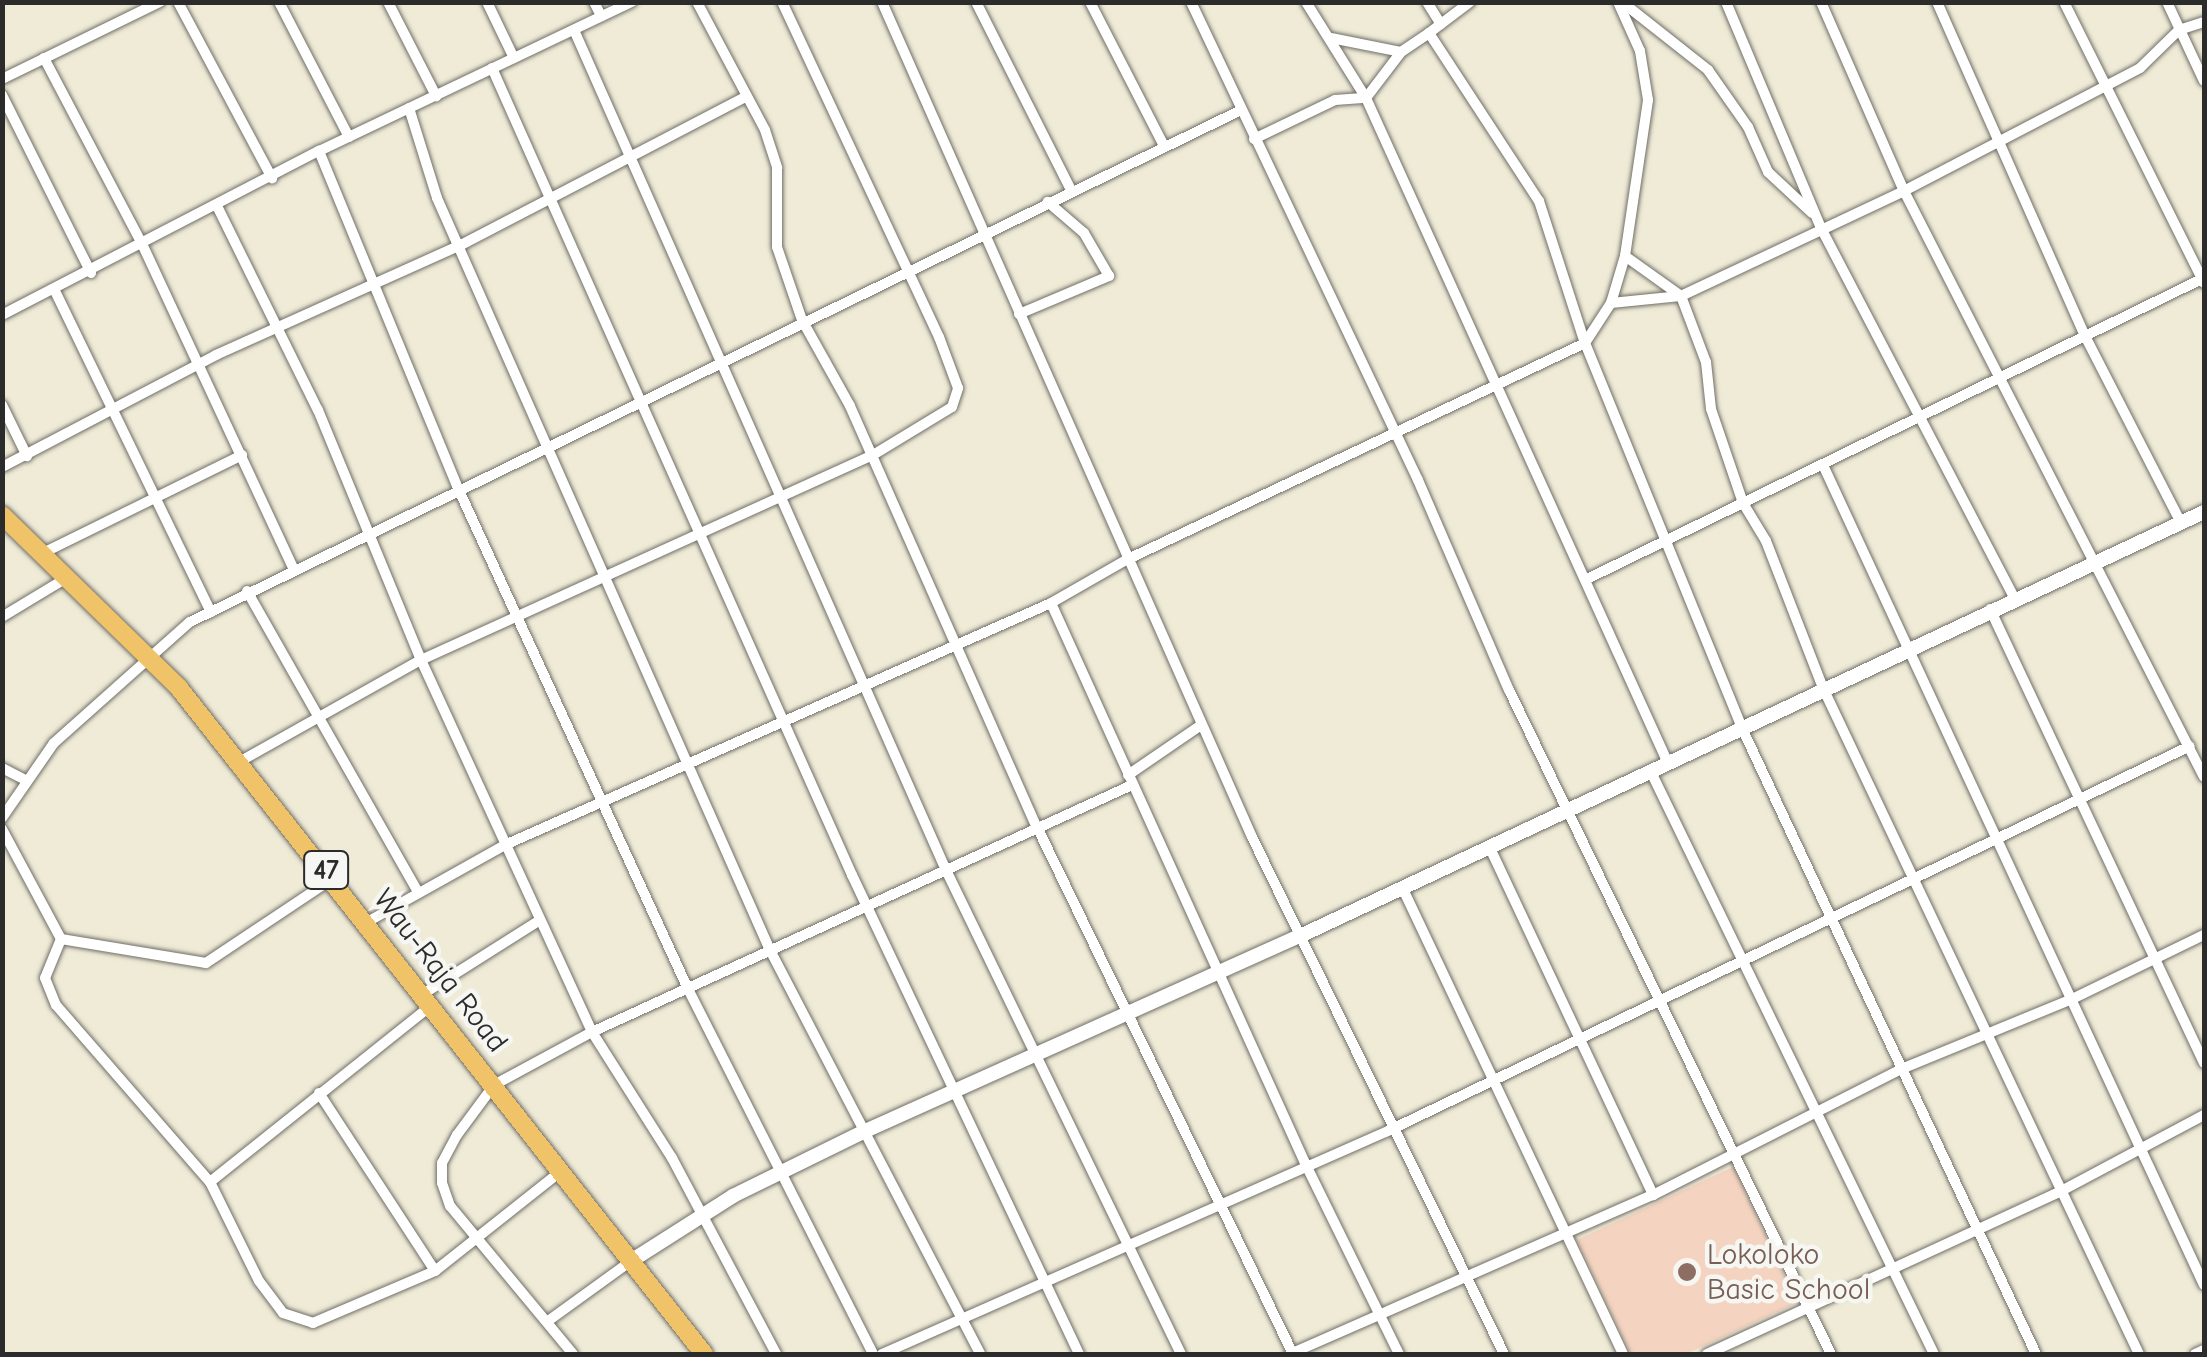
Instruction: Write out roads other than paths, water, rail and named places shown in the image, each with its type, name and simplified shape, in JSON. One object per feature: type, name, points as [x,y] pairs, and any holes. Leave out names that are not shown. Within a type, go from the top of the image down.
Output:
[{"type":"main road","name":"Wau-Raja Road","points":[[2,515],[150,655],[369,921],[704,1354]]},
{"type":"street","points":[[2,78],[160,2]]},
{"type":"street","points":[[178,2],[272,178]]},
{"type":"street","points":[[279,2],[349,138]]},
{"type":"street","points":[[388,2],[436,96]]},
{"type":"street","points":[[488,2],[514,58]]},
{"type":"street","points":[[594,2],[601,16]]},
{"type":"street","points":[[2,316],[218,208],[319,151],[632,2]]},
{"type":"street","points":[[696,2],[747,96],[777,168],[776,247],[802,320],[873,456],[1036,827],[1292,1354],[1377,1312],[1735,1157],[1899,1070],[1984,1032],[2072,1000],[2204,935]]},
{"type":"street","points":[[239,762],[320,711],[421,660],[611,579],[782,494],[873,456],[943,416],[958,388],[782,2]]},
{"type":"street","points":[[882,2],[1201,725],[1390,1130],[1504,1354]]},
{"type":"street","points":[[976,2],[1071,190]]},
{"type":"street","points":[[1090,2],[1164,146]]},
{"type":"street","points":[[1190,2],[1395,431],[1510,690],[1571,808],[1831,1354]]},
{"type":"street","points":[[1306,2],[1366,98],[1493,385],[1586,578],[1667,760]]},
{"type":"street","points":[[1426,2],[1441,24]]},
{"type":"street","points":[[1254,139],[1336,100],[1366,98],[1402,52],[1470,2]]},
{"type":"street","points":[[1620,2],[1708,70],[1748,127],[1768,172],[1816,217]]},
{"type":"street","points":[[369,921],[418,890],[507,844],[865,682],[1052,604],[1126,560],[1585,343],[1611,303],[1625,256],[1648,100],[1640,51],[1620,2]]},
{"type":"street","points":[[1726,2],[1822,230],[1914,415],[2014,598]]},
{"type":"street","points":[[1821,2],[1904,191],[2204,777]]},
{"type":"street","points":[[1937,2],[2085,336],[2181,523]]},
{"type":"street","points":[[1586,578],[1824,465],[1914,415],[2204,281],[2064,2]]},
{"type":"street","points":[[2168,2],[2204,81]]},
{"type":"street","points":[[1611,303],[1681,296],[1822,230],[2140,68],[2179,30],[2204,22]]},
{"type":"street","points":[[574,30],[724,358],[945,868],[1181,1354]]},
{"type":"street","points":[[1429,33],[1540,201],[1585,343],[1741,726],[1899,1070],[2036,1354]]},
{"type":"street","points":[[1331,38],[1402,52]]},
{"type":"street","points":[[44,58],[143,246],[292,567]]},
{"type":"street","points":[[492,68],[542,168],[547,198],[642,397],[781,720],[951,1092],[1079,1354]]},
{"type":"street","points":[[2,96],[91,273]]},
{"type":"street","points":[[2,467],[200,364],[461,245],[747,96]]},
{"type":"street","points":[[409,108],[422,158],[611,579],[770,950],[980,1354]]},
{"type":"street","points":[[2,818],[24,779],[180,628],[292,567],[457,486],[1240,111]]},
{"type":"street","points":[[319,151],[370,286],[457,486],[688,989],[873,1354]]},
{"type":"street","points":[[1019,314],[1109,276],[1084,232],[1048,202]]},
{"type":"street","points":[[218,208],[279,326],[421,660],[592,1032],[704,1213],[776,1354]]},
{"type":"street","points":[[1625,256],[1681,296],[1706,362],[1711,409],[1743,503],[1766,541],[1823,688],[2139,1354]]},
{"type":"street","points":[[55,291],[211,612]]},
{"type":"street","points":[[2,404],[27,456]]},
{"type":"street","points":[[44,553],[242,455]]},
{"type":"street","points":[[1824,465],[1905,648],[2204,1285]]},
{"type":"street","points":[[548,1321],[627,1254],[862,1132],[1300,936],[1905,648],[2204,512]]},
{"type":"street","points":[[2,616],[68,577]]},
{"type":"street","points":[[246,591],[320,711],[418,890]]},
{"type":"street","points":[[1052,604],[1304,1163],[1399,1354]]},
{"type":"street","points":[[1990,609],[2204,1063]]},
{"type":"street","points":[[573,1354],[450,1206],[442,1163],[494,1085],[592,1032],[1130,780],[1201,725]]},
{"type":"street","points":[[882,1354],[1129,1246],[1304,1163],[1390,1130],[1660,998],[1917,881],[2190,746]]},
{"type":"street","points":[[2,768],[24,779]]},
{"type":"street","points":[[1650,770],[1746,958],[1934,1354]]},
{"type":"street","points":[[2,829],[62,939]]},
{"type":"street","points":[[1489,846],[1653,1194]]},
{"type":"street","points":[[62,939],[206,963],[333,878]]},
{"type":"street","points":[[1402,887],[1623,1354]]},
{"type":"street","points":[[210,1182],[428,1000],[540,920]]},
{"type":"street","points":[[62,939],[46,978],[56,1004],[210,1182],[259,1282],[283,1313],[314,1323],[435,1271],[560,1172]]},
{"type":"street","points":[[319,1093],[435,1271]]},
{"type":"street","points":[[1707,1354],[1725,1351],[1809,1305],[1894,1271],[2063,1190],[2204,1115]]},
{"type":"street","points":[[2195,1354],[2204,1350]]},
{"type":"place","name":"Lokoloko Basic School","points":[[1687,1272]]}]
